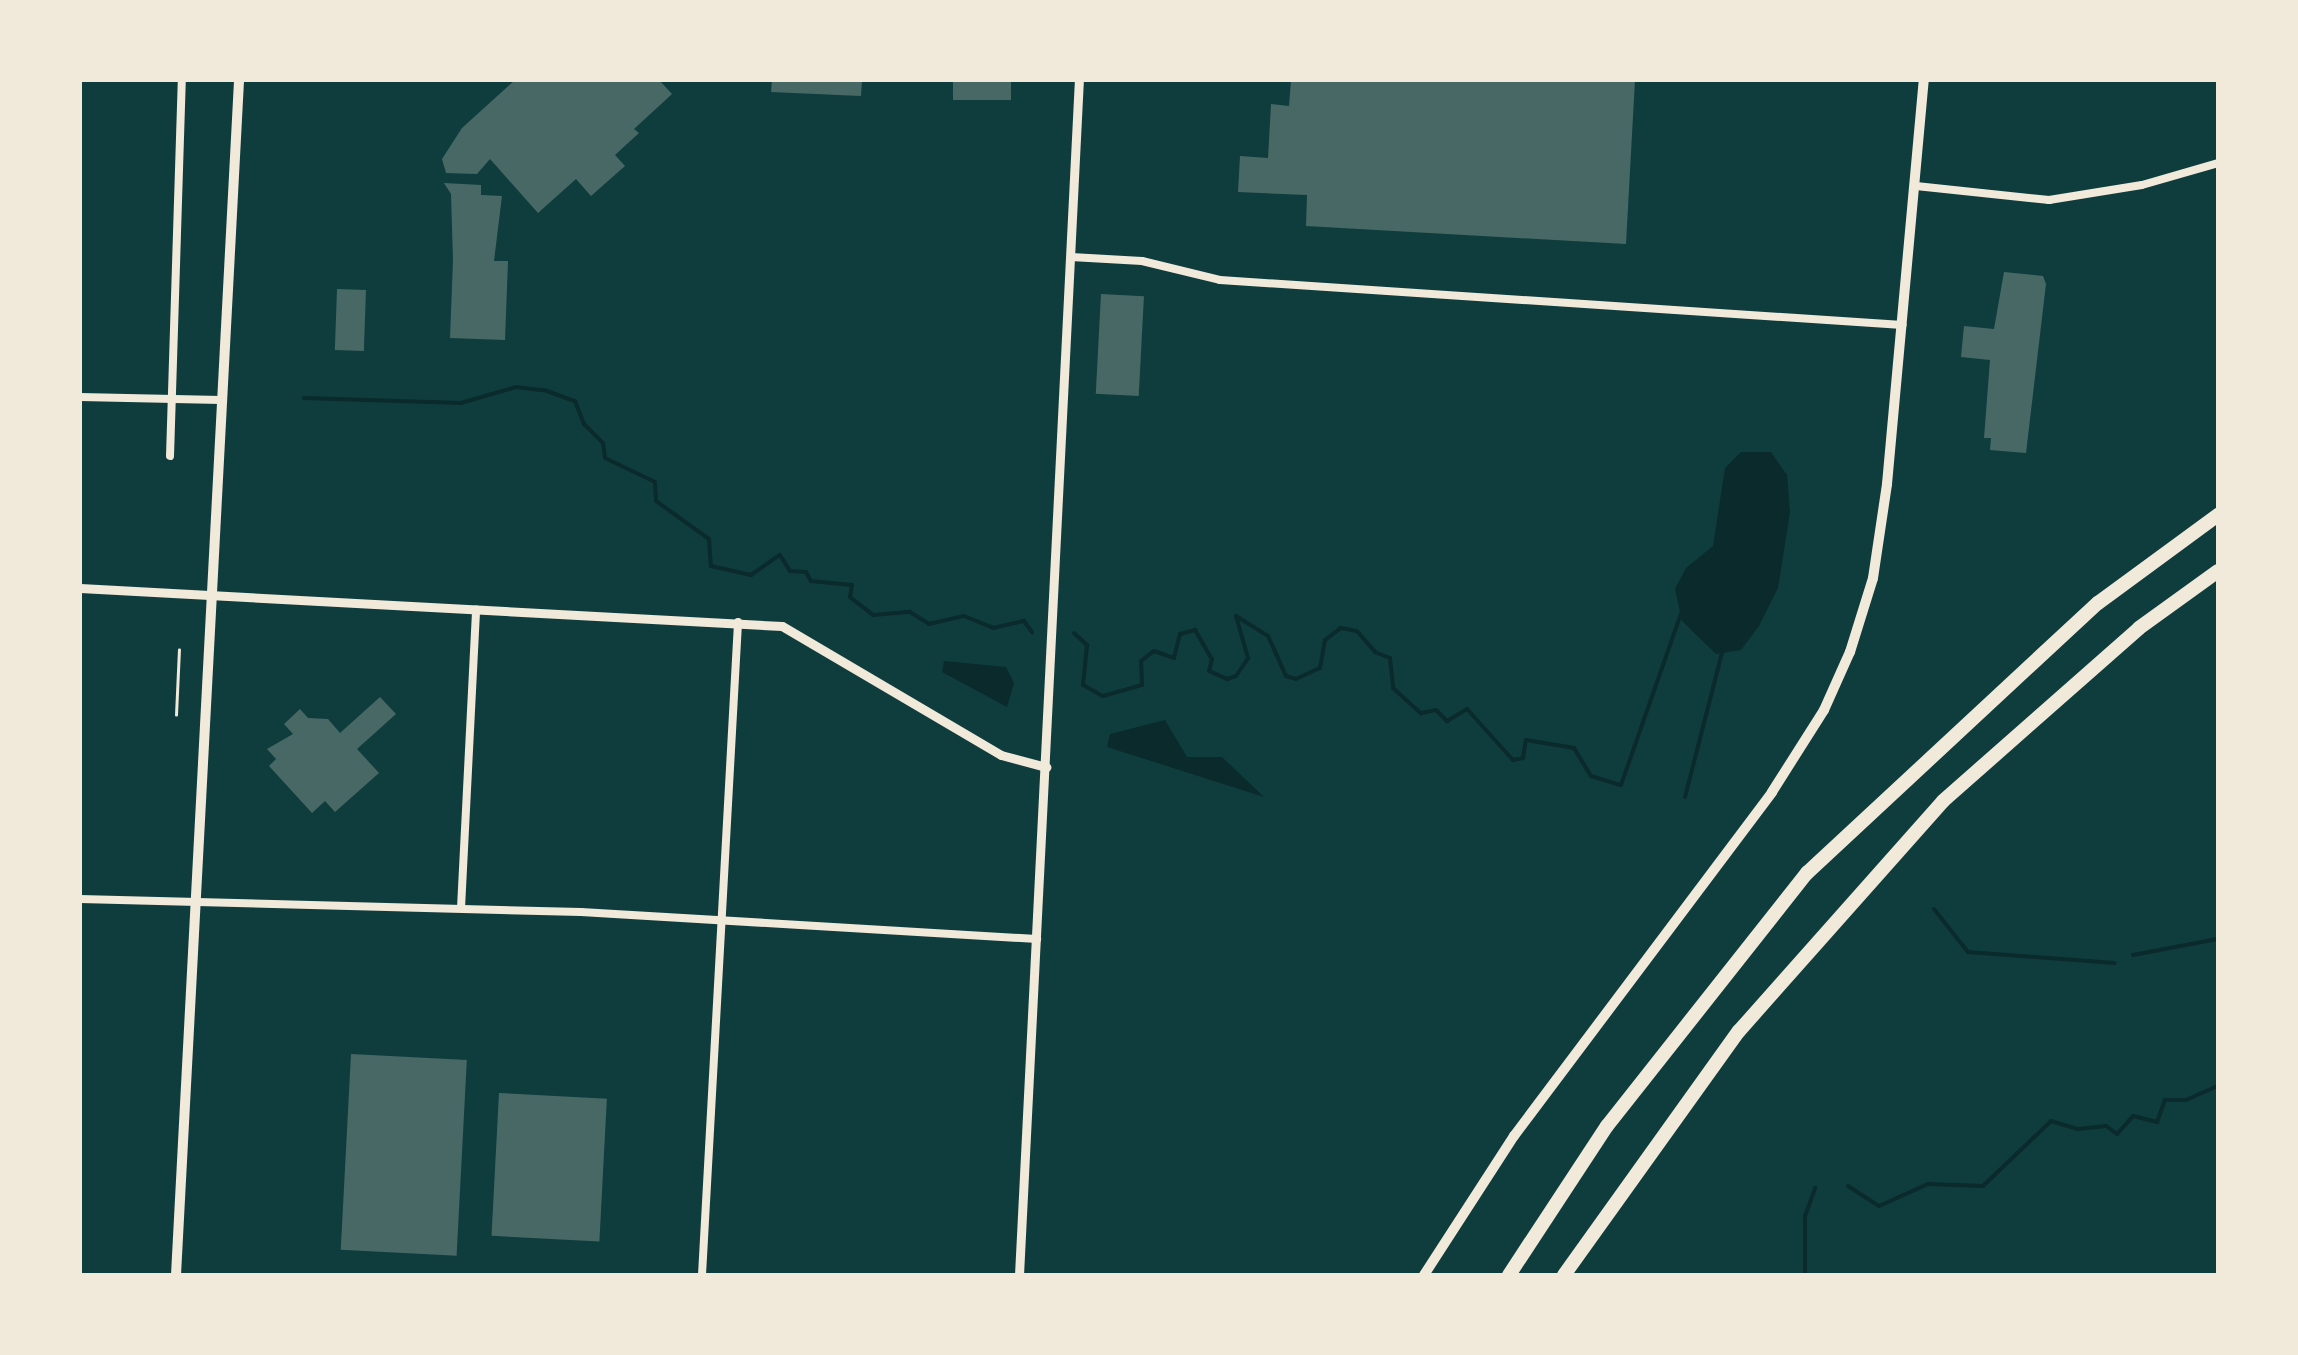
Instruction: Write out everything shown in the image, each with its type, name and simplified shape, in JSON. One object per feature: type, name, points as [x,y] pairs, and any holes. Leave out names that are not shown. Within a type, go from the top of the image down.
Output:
[{"type":"highway","points":[[1508,1275],[1607,1126],[1806,873],[2098,603],[2218,515]]},
{"type":"highway","points":[[1564,1275],[1740,1031],[1943,801],[2139,628],[2218,570]]},
{"type":"main road","points":[[176,1275],[239,80]]},
{"type":"main road","points":[[1424,1275],[1514,1136],[1772,792],[1824,710],[1874,578],[1903,325],[1924,80]]},
{"type":"street","points":[[170,456],[182,80]]},
{"type":"street","points":[[1019,1275],[1079,80]]},
{"type":"street","points":[[1916,186],[2049,200],[2142,186],[2218,163]]},
{"type":"street","points":[[1071,257],[1142,261],[1220,280],[1903,325]]},
{"type":"street","points":[[80,397],[221,400]]},
{"type":"street","points":[[80,588],[782,626],[815,642],[1000,755],[1046,767]]},
{"type":"street","points":[[461,908],[476,609]]},
{"type":"street","points":[[702,1275],[738,622]]},
{"type":"street","points":[[80,899],[461,908],[1037,939]]},
{"type":"path","points":[[176,715],[179,650]]},
{"type":"water","points":[[1741,452],[1771,452],[1787,475],[1790,512],[1778,588],[1759,626],[1741,650],[1716,654],[1682,621],[1675,589],[1686,568],[1713,546],[1725,468]]},
{"type":"water","points":[[944,661],[1006,667],[1014,683],[1007,707],[942,672]]},
{"type":"water","points":[[1165,720],[1187,757],[1222,757],[1264,797],[1107,747],[1110,734]]},
{"type":"building","points":[[515,80],[659,80],[672,94],[634,129],[639,133],[615,155],[625,166],[591,196],[576,179],[538,213],[490,159],[477,174],[446,173],[442,159],[462,128]]},
{"type":"building","points":[[772,80],[862,80],[861,96],[771,92]]},
{"type":"building","points":[[953,80],[1011,80],[1011,100],[953,100]]},
{"type":"building","points":[[1291,80],[1635,80],[1626,244],[1306,226],[1307,195],[1238,192],[1240,156],[1268,158],[1271,104],[1289,106]]},
{"type":"building","points":[[444,183],[481,185],[481,195],[502,196],[494,261],[508,261],[505,340],[450,338],[451,194]]},
{"type":"building","points":[[2004,272],[2043,276],[2046,284],[2026,453],[1990,450],[1991,438],[1984,438],[1990,360],[1961,357],[1964,326],[1994,329]]},
{"type":"building","points":[[337,289],[366,290],[364,351],[335,350]]},
{"type":"building","points":[[1101,294],[1144,296],[1139,396],[1096,394]]},
{"type":"building","points":[[380,697],[396,714],[357,749],[379,773],[335,812],[325,801],[312,813],[269,766],[276,759],[267,749],[293,734],[284,724],[300,709],[308,718],[328,719],[340,733]]},
{"type":"building","points":[[351,1054],[467,1060],[457,1256],[341,1250]]},
{"type":"building","points":[[499,1093],[607,1099],[599,1241],[492,1236]]},
{"type":"waterway","points":[[304,398],[461,403],[516,387],[547,391],[575,401],[584,424],[603,443],[605,458],[655,482],[656,501],[709,539],[711,566],[751,575],[780,555],[790,571],[806,572],[811,581],[852,585],[850,597],[873,615],[910,612],[929,624],[964,616],[993,628],[1024,621],[1032,632]]},
{"type":"waterway","points":[[1074,633],[1087,645],[1083,685],[1103,696],[1142,685],[1141,661],[1154,651],[1174,658],[1180,634],[1195,630],[1212,659],[1209,671],[1227,679],[1236,676],[1248,658],[1236,616],[1268,636],[1286,676],[1296,679],[1320,668],[1325,640],[1341,628],[1357,631],[1375,652],[1390,658],[1393,688],[1421,713],[1436,710],[1447,721],[1467,709],[1513,760],[1523,758],[1526,740],[1574,748],[1591,776],[1621,785],[1681,614]]},
{"type":"waterway","points":[[1685,797],[1723,649]]},
{"type":"waterway","points":[[1934,909],[1968,952],[2115,963]]},
{"type":"waterway","points":[[2133,955],[2218,939]]},
{"type":"waterway","points":[[1848,1186],[1879,1206],[1928,1184],[1983,1186],[2051,1121],[2078,1129],[2106,1126],[2117,1134],[2133,1116],[2157,1122],[2165,1100],[2186,1100],[2218,1086]]},
{"type":"waterway","points":[[1805,1275],[1805,1216],[1815,1188]]}]
